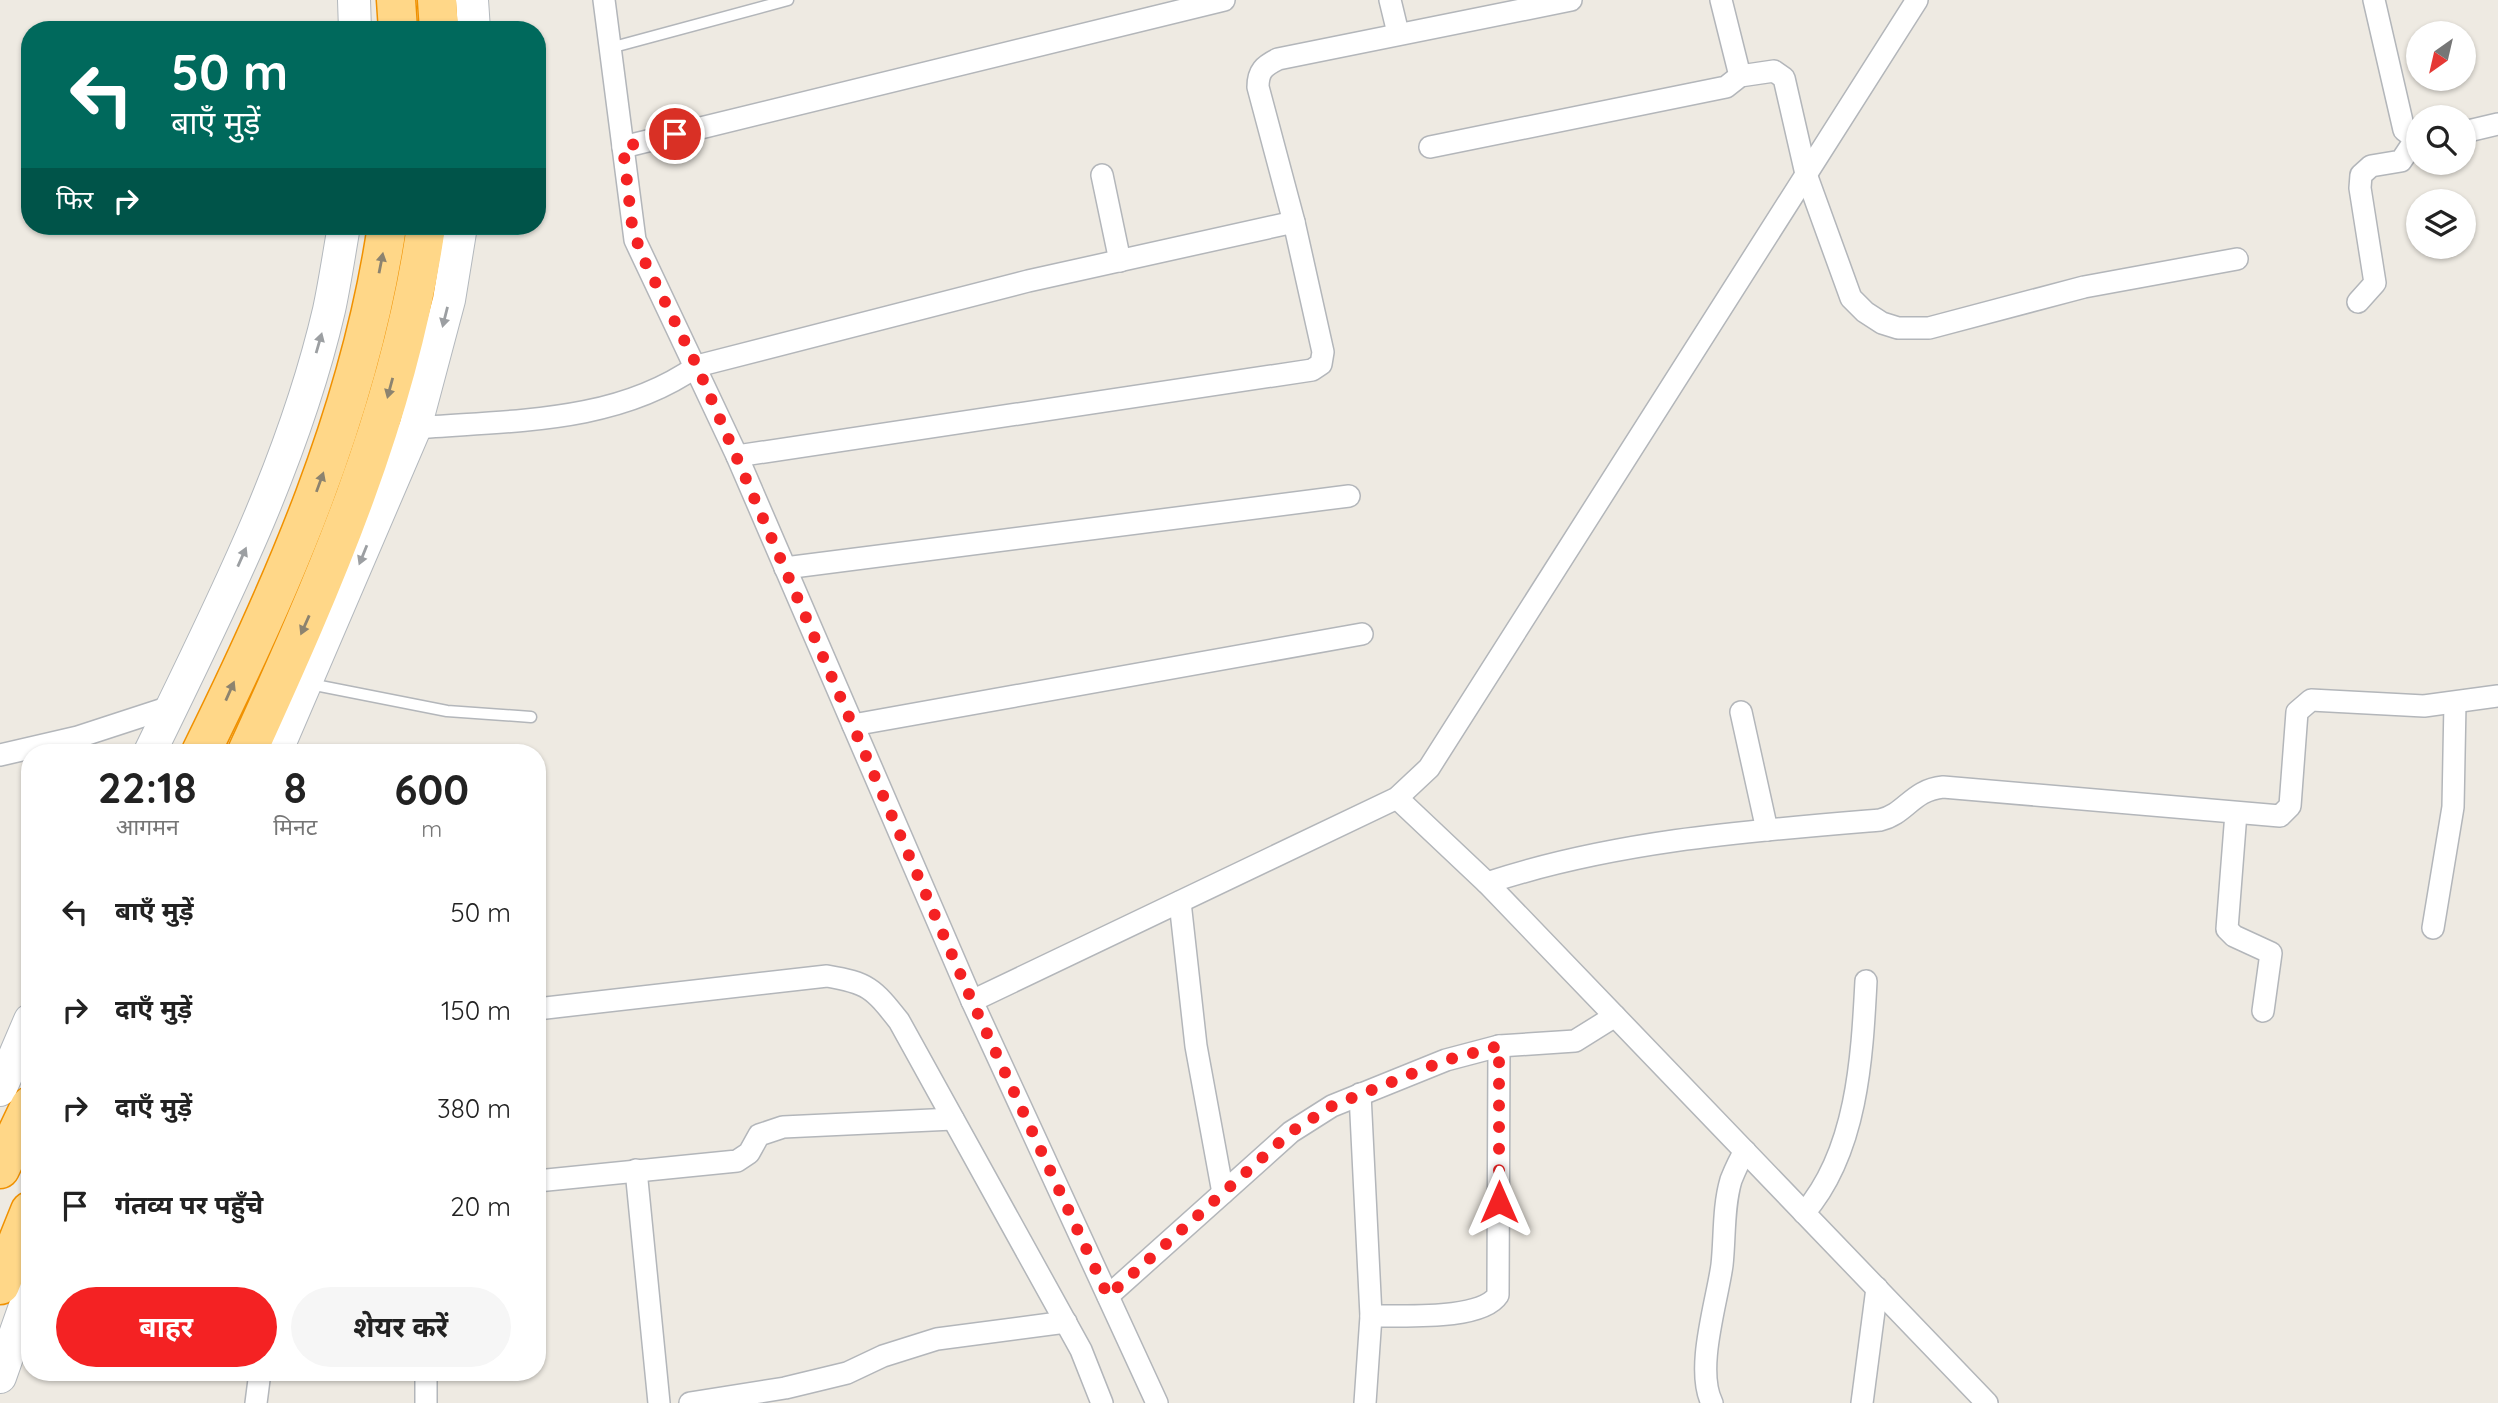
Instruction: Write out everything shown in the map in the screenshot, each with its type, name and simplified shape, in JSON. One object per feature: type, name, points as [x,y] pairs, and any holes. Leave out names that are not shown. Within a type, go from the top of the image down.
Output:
[{"type":"highway","points":[[396,0],[397,21]]},
{"type":"highway","points":[[437,0],[438,21]]},
{"type":"highway","points":[[205,744],[323,474],[356,373],[385,235]]},
{"type":"highway","points":[[251,744],[321,590],[368,463],[406,327],[424,235]]},
{"type":"highway","points":[[0,1169],[8,1093]]},
{"type":"highway","points":[[0,1285],[21,1233]]},
{"type":"street","points":[[354,0],[355,21]]},
{"type":"street","points":[[472,0],[473,21]]},
{"type":"street","points":[[604,0],[635,240],[690,371],[737,456],[972,1001],[1157,1403]]},
{"type":"street","points":[[623,147],[1224,0]]},
{"type":"street","points":[[1390,0],[1398,33]]},
{"type":"street","points":[[737,456],[1312,370],[1321,364],[1323,352],[1294,222],[1258,88],[1258,75],[1266,65],[1278,60],[1398,33],[1571,0]]},
{"type":"street","points":[[1721,0],[1740,75]]},
{"type":"street","points":[[972,1001],[1397,798],[1429,768],[1917,0]]},
{"type":"street","points":[[2374,0],[2406,132]]},
{"type":"street","points":[[1430,147],[1726,87],[1740,75],[1774,71],[1784,78],[1806,174],[1851,298],[1865,312],[1898,328],[1929,328],[2084,286],[2237,259]]},
{"type":"street","points":[[2476,129],[2498,124]]},
{"type":"street","points":[[2357,302],[2375,283],[2360,188],[2361,175],[2371,166],[2401,161],[2406,154]]},
{"type":"street","points":[[1102,175],[1120,261]]},
{"type":"street","points":[[415,428],[579,413],[616,407],[656,390],[690,371],[1120,261],[1294,222]]},
{"type":"street","points":[[154,744],[249,540],[301,406],[329,309],[342,235]]},
{"type":"street","points":[[280,744],[415,428],[449,300],[460,235]]},
{"type":"street","points":[[785,568],[1349,496]]},
{"type":"street","points":[[853,725],[1362,634]]},
{"type":"street","points":[[1487,883],[1579,856],[1767,830],[1880,820],[1896,813],[1919,793],[1943,787],[2280,816],[2286,813],[2290,806],[2297,712],[2311,700],[2424,706],[2498,696]]},
{"type":"street","points":[[2433,928],[2453,807],[2455,703]]},
{"type":"street","points":[[48,744],[78,737],[173,706]]},
{"type":"street","points":[[1741,712],[1767,830]]},
{"type":"street","points":[[0,755],[21,750]]},
{"type":"street","points":[[1397,798],[1487,883],[1987,1403]]},
{"type":"street","points":[[2236,813],[2227,929],[2234,936],[2271,953],[2263,1011]]},
{"type":"street","points":[[1180,902],[1196,1046],[1223,1193]]},
{"type":"street","points":[[546,1008],[827,976],[861,982],[880,996],[899,1021],[1081,1350],[1102,1403]]},
{"type":"street","points":[[1804,1213],[1829,1181],[1843,1143],[1863,1036],[1866,981]]},
{"type":"street","points":[[1108,1296],[1291,1132],[1332,1106],[1446,1060],[1499,1046],[1575,1041],[1615,1016]]},
{"type":"street","points":[[1371,1316],[1478,1310],[1499,1295],[1499,1046]]},
{"type":"street","points":[[8,1093],[21,1050]]},
{"type":"street","points":[[1360,1094],[1371,1316],[1365,1403]]},
{"type":"street","points":[[546,1180],[737,1161],[749,1153],[759,1135],[783,1127],[953,1119]]},
{"type":"street","points":[[1712,1403],[1706,1384],[1707,1355],[1722,1266],[1728,1196],[1738,1163],[1745,1151]]},
{"type":"street","points":[[636,1170],[659,1403]]},
{"type":"street","points":[[1862,1403],[1877,1288]]},
{"type":"street","points":[[0,1377],[21,1318]]},
{"type":"street","points":[[698,1403],[785,1388],[846,1373],[883,1356],[937,1339],[1066,1322]]},
{"type":"street","points":[[256,1403],[259,1381]]},
{"type":"street","points":[[426,1381],[426,1403]]},
{"type":"lane","points":[[610,48],[788,0]]},
{"type":"lane","points":[[307,683],[447,711],[531,717]]},
{"type":"route","points":[[675,134],[623,147],[635,240],[697,366],[972,1001],[1108,1296],[1291,1132],[1332,1106],[1375,1087],[1446,1060],[1499,1046],[1499,1202]]}]
